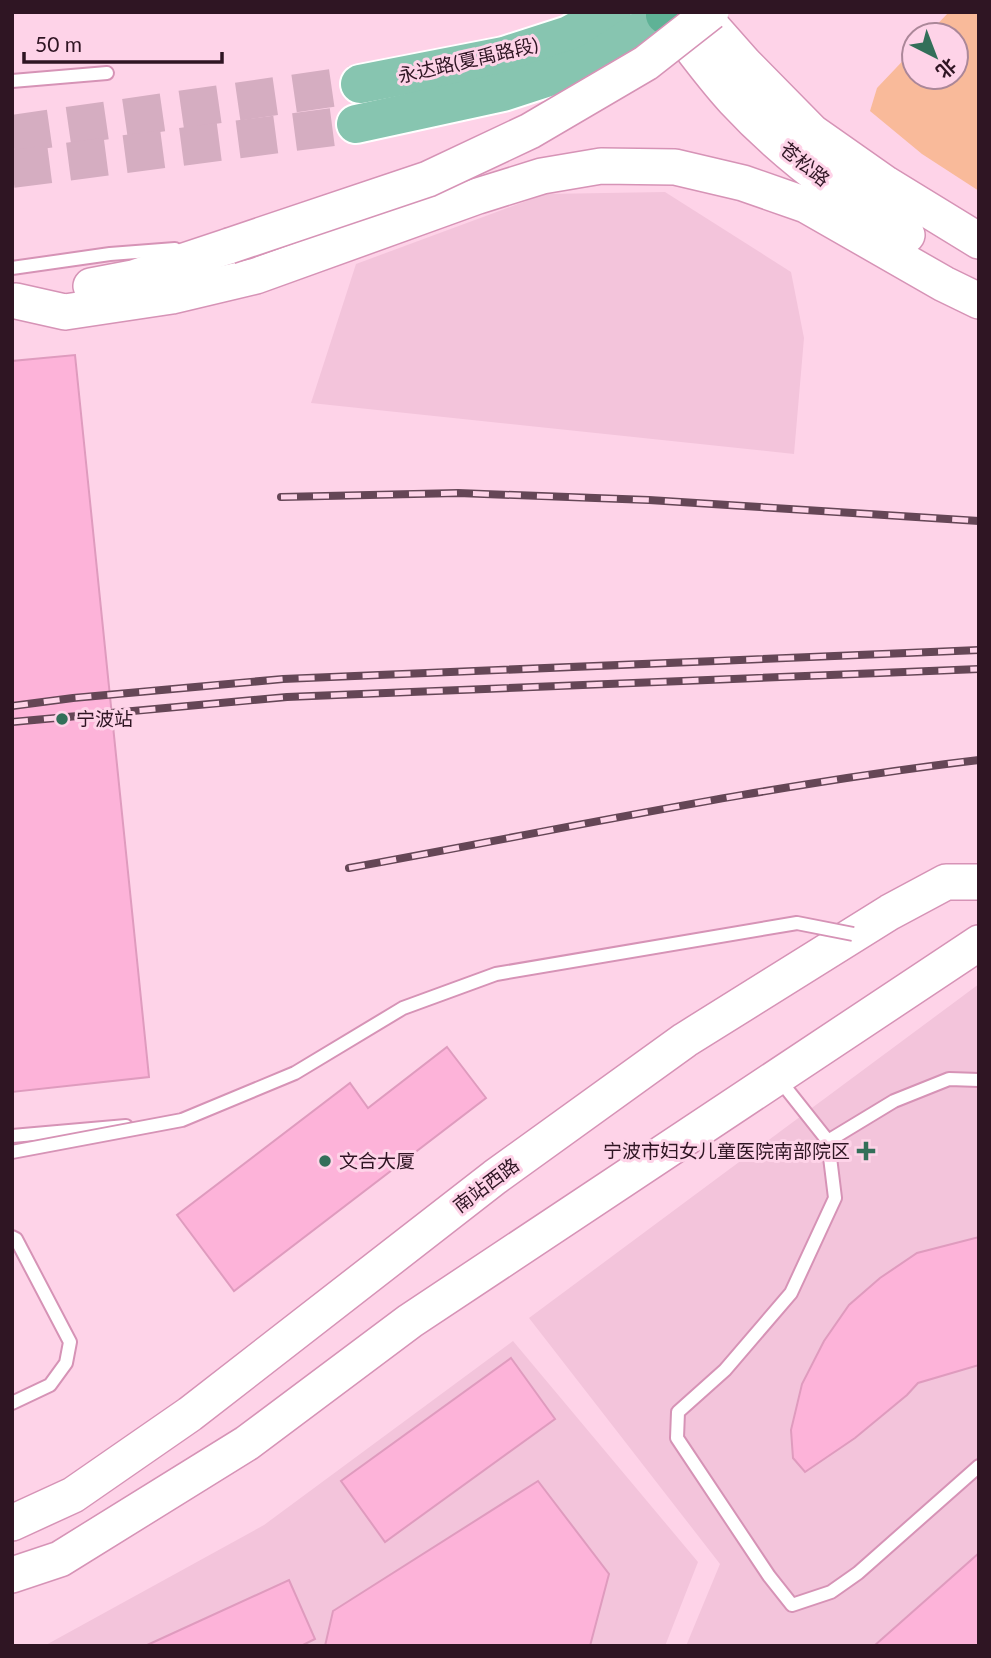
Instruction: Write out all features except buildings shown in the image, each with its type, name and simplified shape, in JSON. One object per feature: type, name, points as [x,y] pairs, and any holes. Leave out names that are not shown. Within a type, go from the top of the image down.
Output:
[{"type":"main road","name":"永达路(夏禹路段)","points":[[360,84],[504,56],[569,35],[611,12]]},
{"type":"main road","points":[[14,290],[133,278],[428,179],[530,131],[646,63],[711,12]]},
{"type":"main road","points":[[356,124],[503,92],[589,64],[674,13]]},
{"type":"main road","name":"苍松路","points":[[674,13],[745,64],[812,132],[886,184],[979,241]]},
{"type":"main road","name":"苍松路","points":[[674,13],[734,100],[799,162],[867,212],[979,278]]},
{"type":"main road","points":[[14,290],[65,312],[172,296],[257,276],[478,196],[542,176],[601,166],[675,167],[743,183],[806,205],[944,284],[979,301]]},
{"type":"main road","name":"南站西路","points":[[12,1522],[73,1495],[190,1414],[506,1169],[685,1040],[890,912],[946,882],[979,882]]},
{"type":"main road","points":[[12,1575],[60,1559],[247,1443],[410,1321],[979,943]]},
{"type":"lane","points":[[12,81],[107,72]]},
{"type":"lane","points":[[12,1153],[182,1120],[295,1073],[403,1008],[496,974],[797,923],[853,934]]},
{"type":"lane","points":[[777,1077],[828,1141],[835,1198],[791,1293],[725,1370],[678,1412],[677,1438],[769,1576],[792,1605],[831,1592],[858,1573],[979,1466]]},
{"type":"lane","points":[[828,1141],[905,1096],[949,1079],[979,1080]]},
{"type":"lane","points":[[12,1136],[182,1120]]},
{"type":"lane","points":[[12,1237],[16,1239],[69,1342],[66,1363],[50,1385],[12,1403]]},
{"type":"shaded area","points":[[949,12],[979,12],[979,191],[922,154],[870,111],[877,88],[900,64],[900,91],[970,91],[970,21],[940,21]]},
{"type":"shaded area","points":[[665,192],[791,272],[804,338],[794,454],[311,403],[356,264],[545,194]]},
{"type":"shaded area","name":"宁波市妇女儿童医院南部院区","points":[[979,984],[979,1646],[686,1646],[720,1564],[529,1318]]},
{"type":"shaded area","points":[[513,1341],[698,1562],[665,1646],[44,1646],[264,1525]]},
{"type":"tunnel","points":[[12,134],[360,84]]},
{"type":"tunnel","points":[[12,169],[356,124]]},
{"type":"railway","points":[[281,497],[458,493],[649,500],[979,521]]},
{"type":"railway","points":[[12,706],[283,679],[979,650]]},
{"type":"railway","points":[[12,722],[287,697],[979,669]]},
{"type":"railway","points":[[349,868],[742,795],[979,760]]},
{"type":"place","name":"宁波站","points":[[62,719]]},
{"type":"place","name":"宁波市妇女儿童医院南部院区","points":[[866,1151]]},
{"type":"place","name":"文合大厦","points":[[325,1161]]}]
